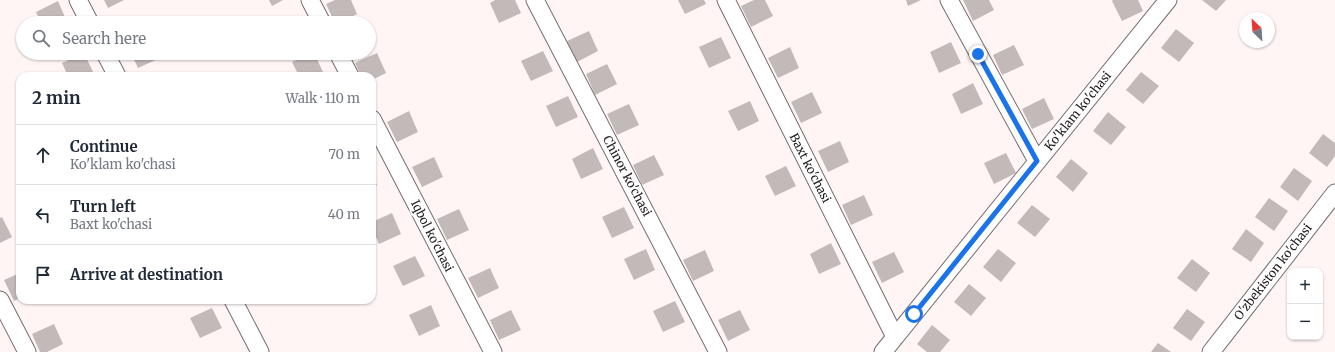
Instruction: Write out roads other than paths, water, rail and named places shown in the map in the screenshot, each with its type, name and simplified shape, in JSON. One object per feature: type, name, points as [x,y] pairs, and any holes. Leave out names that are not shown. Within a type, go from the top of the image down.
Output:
[{"type":"street","points":[[78,0],[86,16]]},
{"type":"street","points":[[310,0],[318,16]]},
{"type":"street","name":"Chinor ko'chasi","points":[[535,0],[718,352]]},
{"type":"street","name":"Baxt ko'chasi","points":[[726,0],[895,337]]},
{"type":"street","points":[[949,0],[1037,161]]},
{"type":"street","name":"Ko'klam ko'chasi","points":[[883,352],[1168,0]]},
{"type":"street","points":[[109,60],[115,72]]},
{"type":"street","points":[[342,60],[348,72]]},
{"type":"street","name":"Iqbol ko'chasi","points":[[376,127],[493,352]]},
{"type":"street","name":"O'zbekiston ko'chasi","points":[[1211,352],[1335,193]]},
{"type":"street","points":[[0,300],[27,352]]},
{"type":"street","points":[[235,304],[260,352]]}]
